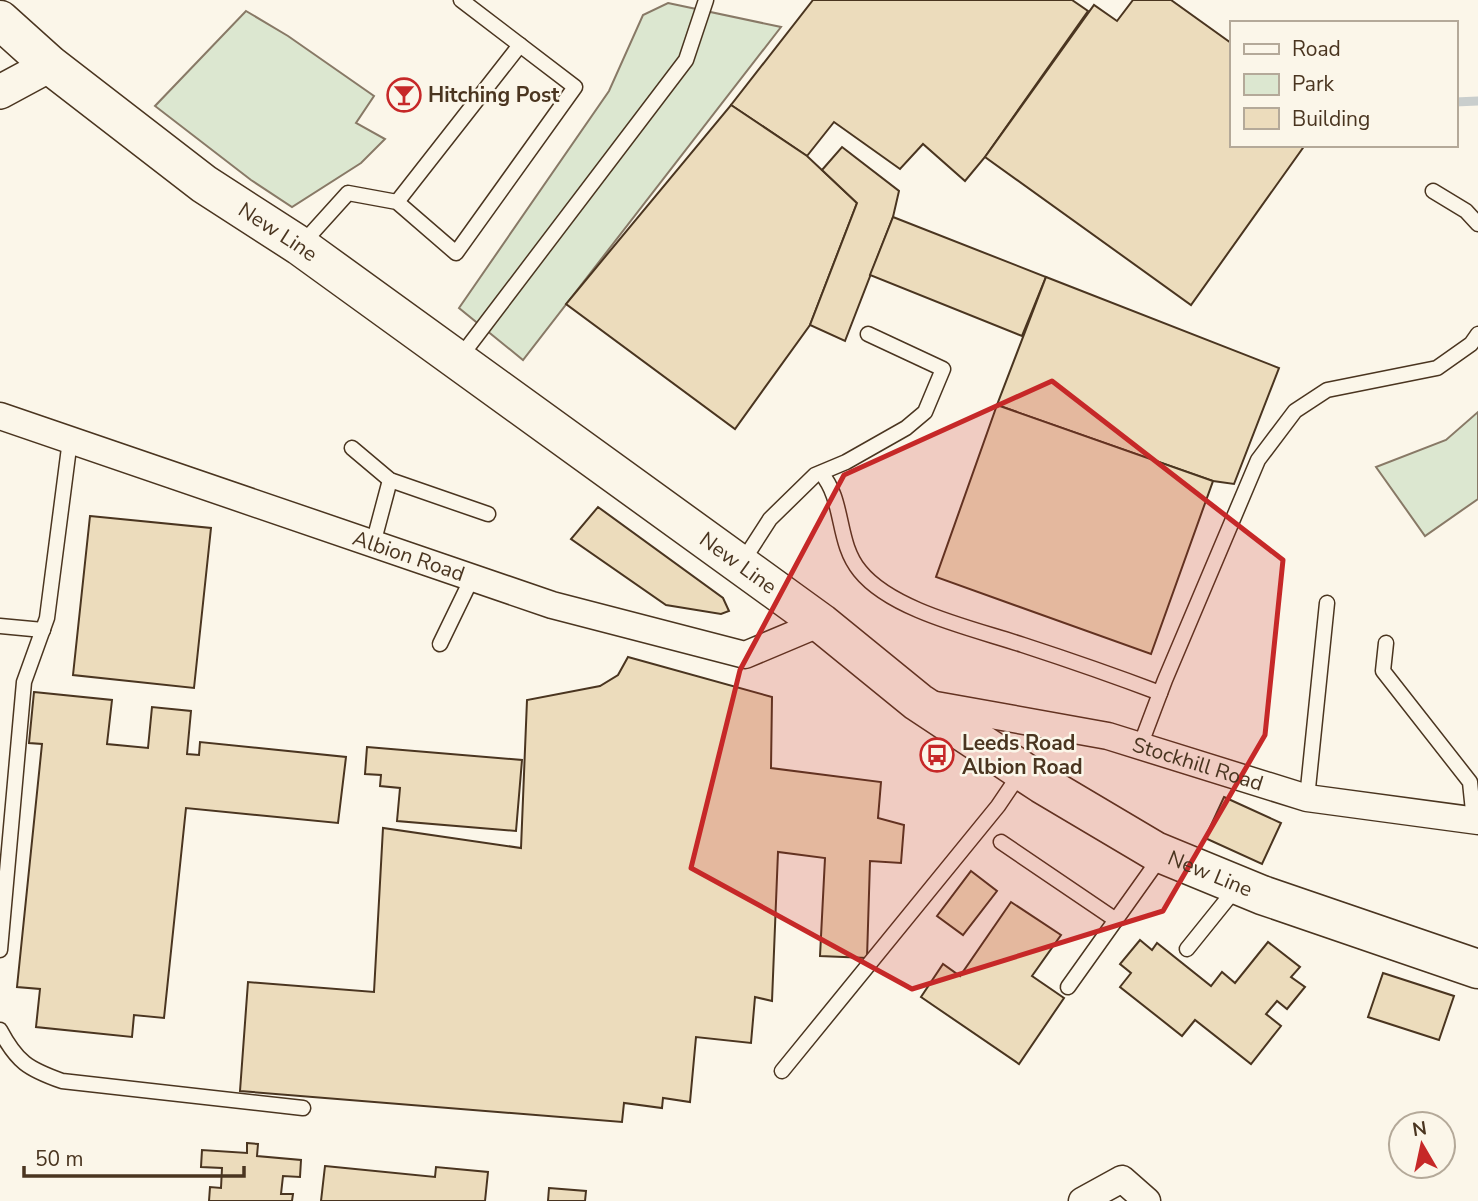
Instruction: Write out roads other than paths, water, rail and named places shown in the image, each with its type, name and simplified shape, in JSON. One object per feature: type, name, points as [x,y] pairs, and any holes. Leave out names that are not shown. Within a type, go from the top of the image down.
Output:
[{"type":"main road","name":"New Line","points":[[0,20],[50,65],[204,184],[300,246],[821,623],[918,702],[1022,771],[1163,854],[1239,885],[1478,969]]},
{"type":"street","points":[[0,92],[50,65]]},
{"type":"street","name":"Albion Road","points":[[0,416],[552,605],[746,655],[821,623]]},
{"type":"street","name":"Stockhill Road","points":[[918,702],[1108,736],[1307,798],[1476,821]]},
{"type":"street","points":[[1082,1201],[1122,1179],[1147,1201]]},
{"type":"lane","points":[[300,246],[348,193],[397,202],[456,253],[575,87],[461,0]]},
{"type":"lane","points":[[458,360],[686,60],[706,0]]},
{"type":"lane","points":[[397,202],[520,45]]},
{"type":"lane","points":[[1433,191],[1466,211],[1478,224]]},
{"type":"lane","points":[[740,565],[770,519],[797,490],[821,473],[906,428],[925,412],[943,369],[867,334]]},
{"type":"lane","points":[[1140,746],[1258,460],[1295,411],[1328,390],[1437,368],[1471,344],[1478,334]]},
{"type":"lane","points":[[0,950],[24,682],[47,618],[70,440]]},
{"type":"lane","points":[[352,448],[390,481],[488,514]]},
{"type":"lane","points":[[821,473],[833,492],[845,544],[853,560],[861,572],[884,592],[926,612],[1160,693]]},
{"type":"lane","points":[[373,544],[390,481]]},
{"type":"lane","points":[[440,644],[472,578]]},
{"type":"lane","points":[[1307,798],[1327,603]]},
{"type":"lane","points":[[0,626],[43,630]]},
{"type":"lane","points":[[1386,643],[1383,671],[1470,782],[1476,821]]},
{"type":"lane","points":[[782,1071],[998,807],[1022,771]]},
{"type":"lane","points":[[1001,842],[1116,920]]},
{"type":"lane","points":[[1069,987],[1163,854]]},
{"type":"lane","points":[[1187,949],[1239,885]]},
{"type":"lane","points":[[0,1030],[11,1051],[33,1071],[62,1081],[303,1108]]},
{"type":"waterway","points":[[1457,102],[1478,101]]},
{"type":"place","name":"Hitching Post","points":[[404,95]]},
{"type":"place","name":"Leeds Road Albion Road","points":[[937,755]]}]
